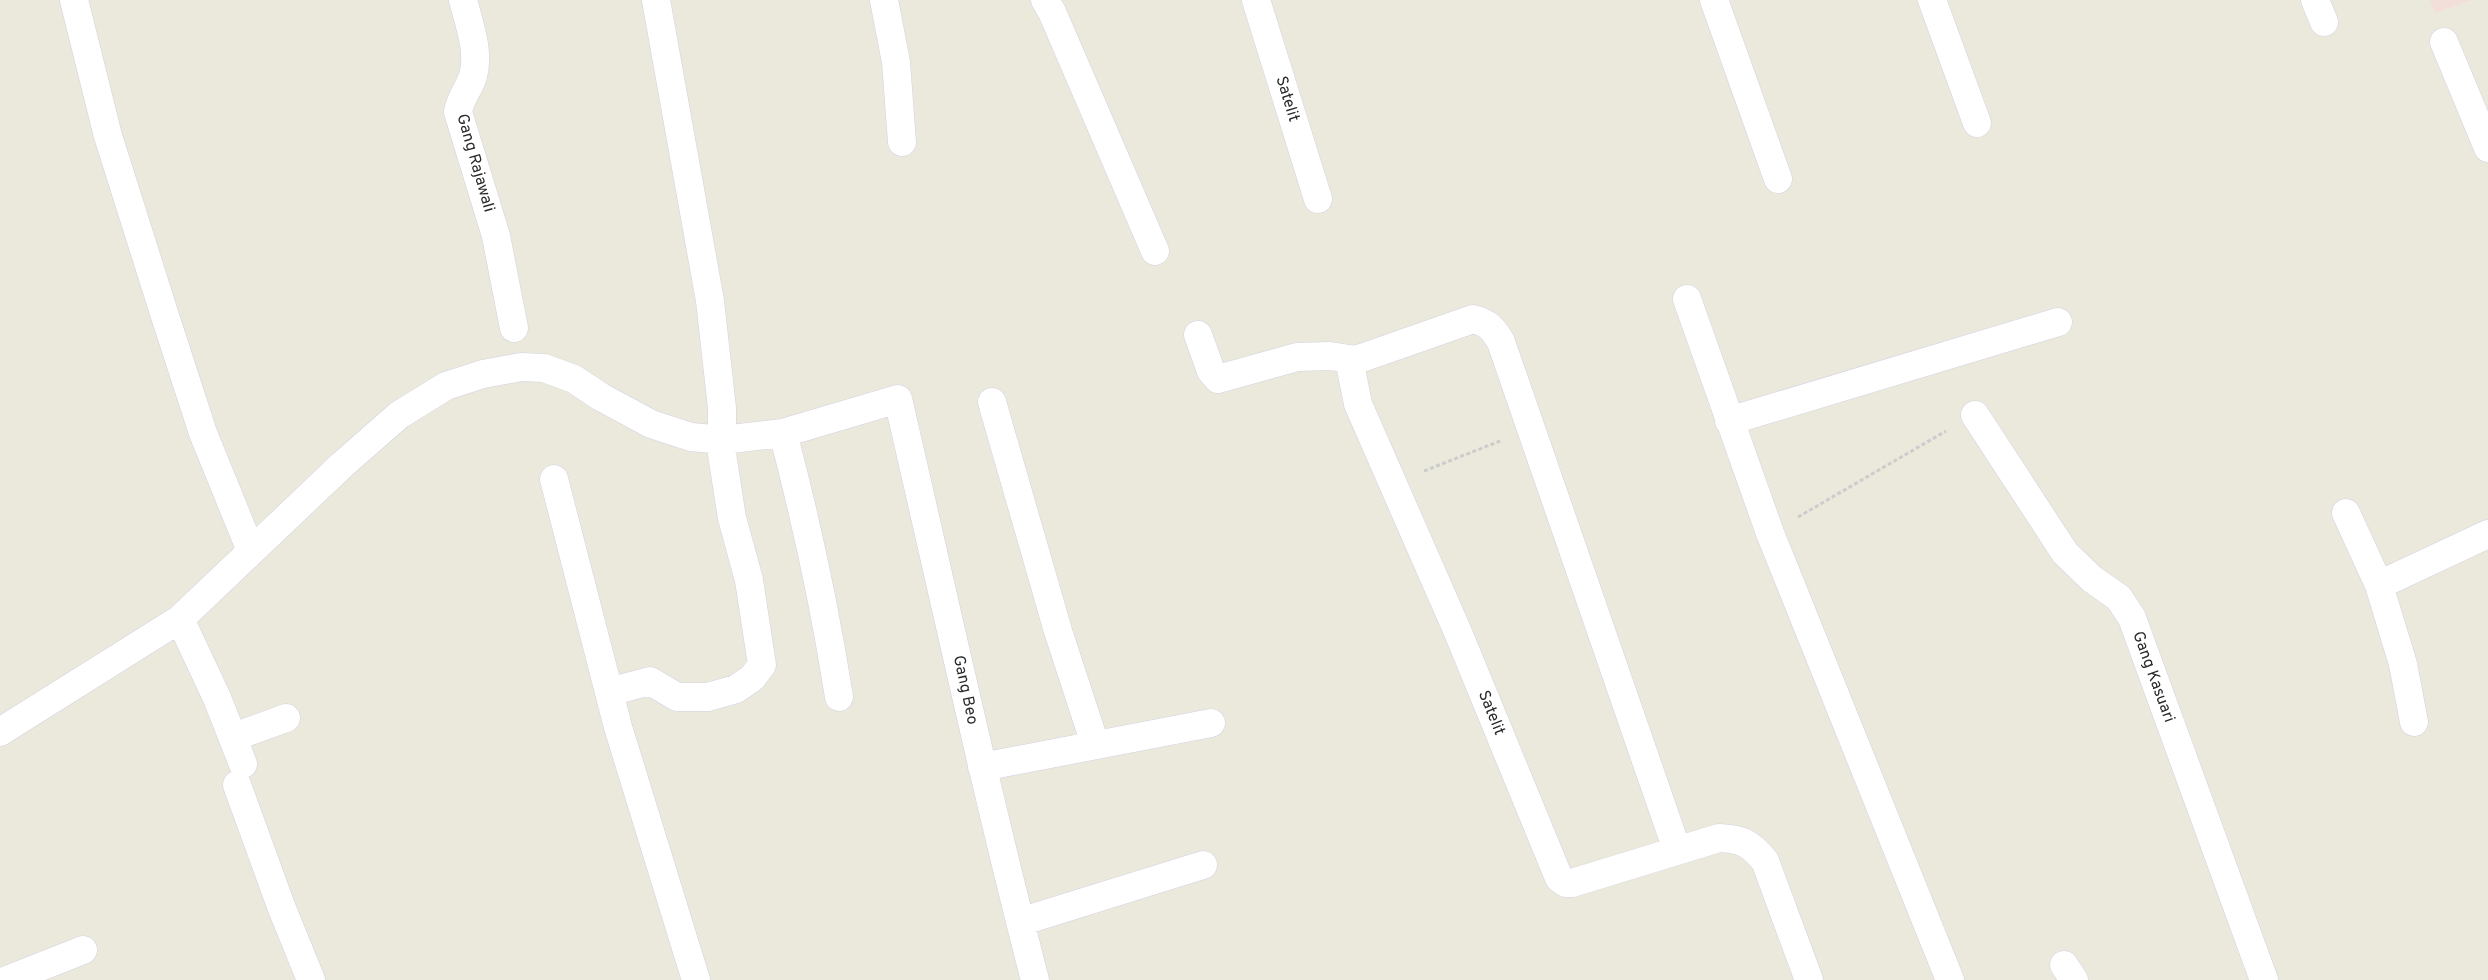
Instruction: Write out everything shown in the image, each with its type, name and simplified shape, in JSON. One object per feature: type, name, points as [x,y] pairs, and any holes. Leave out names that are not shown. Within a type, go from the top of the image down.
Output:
[{"type":"street","points":[[74,0],[108,136],[165,316],[203,433],[251,551]]},
{"type":"street","name":"Gang Rajawali","points":[[463,0],[475,52],[475,66],[472,78],[459,103],[458,112],[496,236],[514,328]]},
{"type":"street","points":[[608,692],[650,681],[677,697],[708,697],[736,689],[752,678],[762,665],[749,580],[732,518],[723,460],[722,408],[710,301],[656,0]]},
{"type":"street","points":[[884,0],[896,62],[902,142]]},
{"type":"street","points":[[1045,0],[1052,12],[1155,251]]},
{"type":"street","name":"Satelit","points":[[1256,0],[1318,199]]},
{"type":"street","points":[[1714,0],[1778,179]]},
{"type":"street","points":[[1932,0],[1977,123]]},
{"type":"street","points":[[2444,42],[2488,148]]},
{"type":"street","points":[[1687,299],[1770,534],[1950,980]]},
{"type":"street","points":[[1198,335],[1211,371],[1218,379],[1297,357],[1330,356],[1356,360],[1473,319],[1487,323],[1501,342],[1677,850]]},
{"type":"street","points":[[1730,421],[2058,322]]},
{"type":"street","name":"Satelit","points":[[1356,360],[1351,369],[1358,404],[1457,630],[1559,878],[1566,883],[1581,881],[1719,838],[1738,839],[1754,848],[1765,861],[1809,980]]},
{"type":"street","points":[[0,732],[180,619],[342,464],[399,415],[446,386],[483,374],[522,367],[557,371],[651,424],[691,438],[723,440],[783,433],[798,489],[828,630],[839,697]]},
{"type":"street","name":"Gang Beo","points":[[783,433],[898,399],[982,767],[1035,980]]},
{"type":"street","points":[[992,402],[1058,630],[1095,744]]},
{"type":"street","name":"Gang Kasuari","points":[[1975,415],[2065,553],[2092,580],[2119,598],[2132,618],[2264,980]]},
{"type":"street","points":[[554,479],[608,692],[636,790],[696,980]]},
{"type":"street","points":[[2346,513],[2379,586],[2403,664],[2414,722]]},
{"type":"street","points":[[2379,586],[2488,534]]},
{"type":"street","points":[[180,619],[234,737],[240,775],[281,906],[311,980]]},
{"type":"street","points":[[234,737],[286,718]]},
{"type":"street","points":[[982,767],[1095,744],[1211,724]]},
{"type":"street","points":[[1020,922],[1203,865]]},
{"type":"street","points":[[7,980],[83,950]]},
{"type":"path","points":[[1770,534],[1975,415]]},
{"type":"path","points":[[1394,483],[1530,428]]},
{"type":"shaded area","points":[[2430,0],[2472,0],[2435,13]]}]
